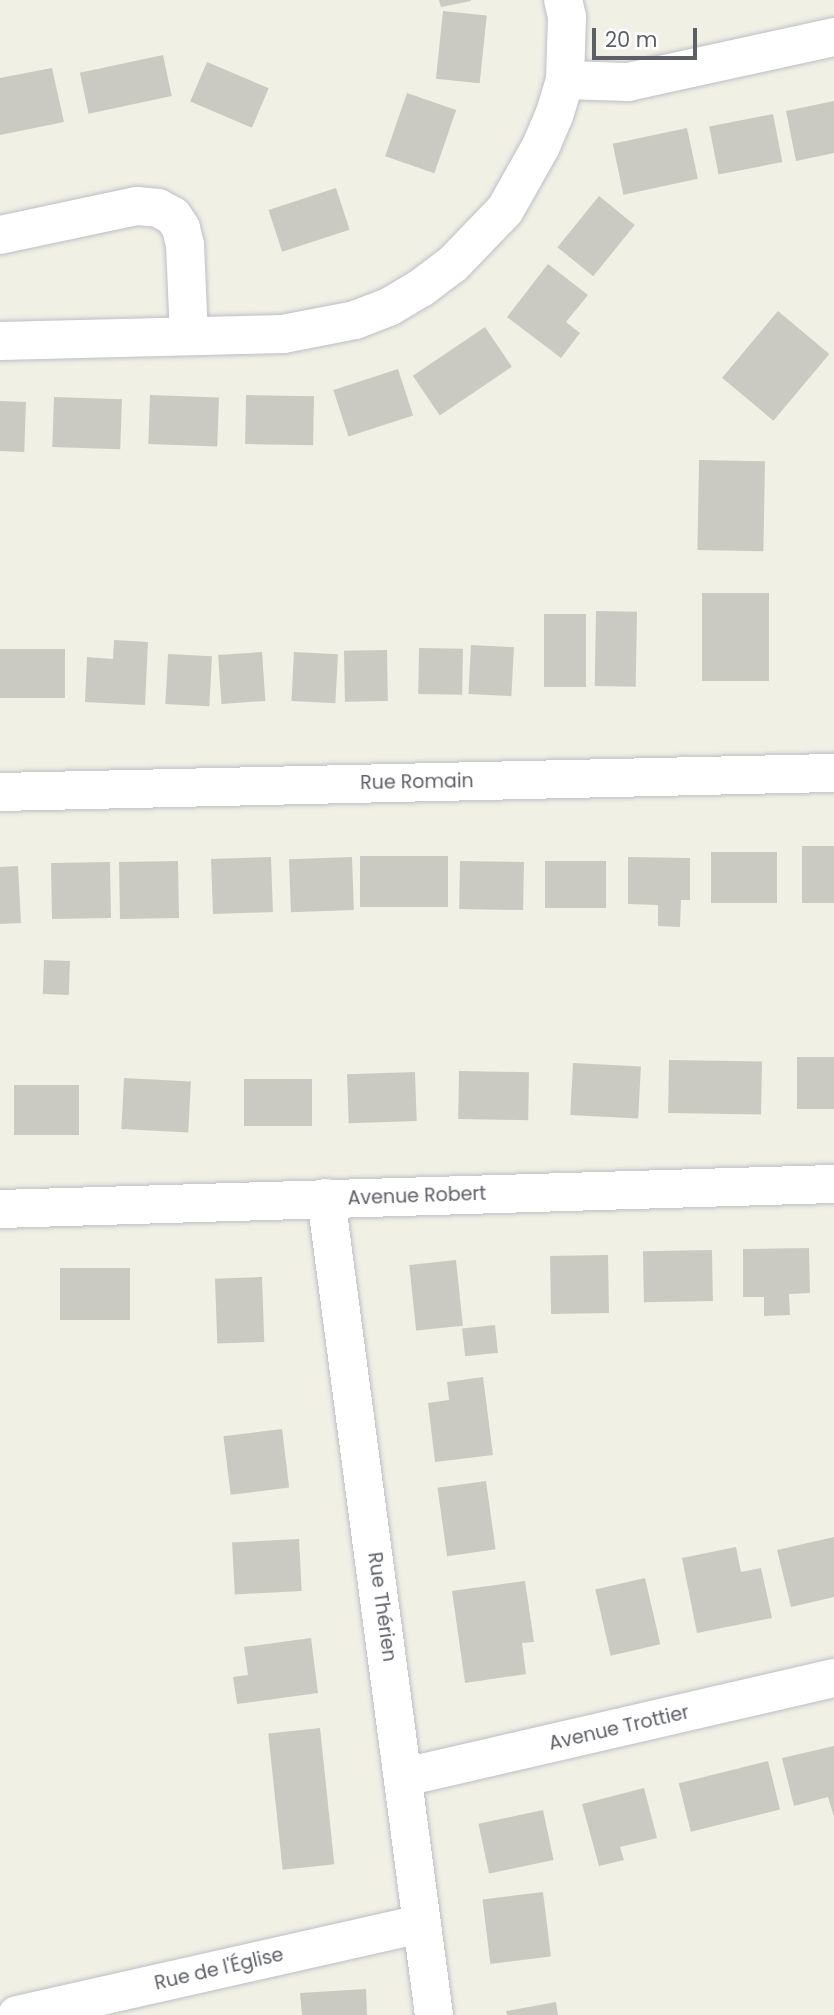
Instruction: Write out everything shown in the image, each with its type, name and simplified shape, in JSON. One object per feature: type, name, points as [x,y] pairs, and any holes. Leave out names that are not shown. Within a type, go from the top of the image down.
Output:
[{"type":"street","points":[[0,341],[283,334],[320,329],[389,307],[421,288],[452,265],[505,210],[541,146],[554,116],[565,79],[567,18],[563,0]]},
{"type":"street","points":[[565,79],[628,82],[834,37]]},
{"type":"street","points":[[0,235],[137,206],[158,208],[173,216],[181,228],[185,245],[189,337]]},
{"type":"street","name":"Rue Romain","points":[[0,792],[834,773]]},
{"type":"street","name":"Avenue Robert","points":[[0,1209],[834,1184]]},
{"type":"street","name":"Rue Thérien","points":[[326,1198],[405,1777],[420,1924],[435,2015]]},
{"type":"street","name":"Avenue Trottier","points":[[405,1777],[834,1678]]},
{"type":"street","name":"Rue de l'Église","points":[[17,2015],[420,1924]]},
{"type":"building","points":[[439,0],[471,0],[471,1],[441,7]]},
{"type":"building","points":[[443,11],[487,16],[480,83],[436,79]]},
{"type":"building","points":[[163,55],[172,96],[89,114],[80,73]]},
{"type":"building","points":[[207,62],[269,88],[252,128],[190,102]]},
{"type":"building","points":[[52,68],[64,122],[0,135],[0,78]]},
{"type":"building","points":[[407,93],[456,110],[434,173],[385,156]]},
{"type":"building","points":[[834,101],[834,153],[796,161],[786,111]]},
{"type":"building","points":[[773,114],[782,162],[719,175],[709,126]]},
{"type":"building","points":[[687,128],[698,179],[623,195],[613,144]]},
{"type":"building","points":[[336,188],[350,230],[282,252],[268,210]]},
{"type":"building","points":[[599,196],[635,225],[593,276],[557,247]]},
{"type":"building","points":[[548,264],[588,295],[566,322],[580,333],[561,358],[507,317]]},
{"type":"building","points":[[778,311],[829,354],[773,421],[722,378]]},
{"type":"building","points":[[485,327],[512,367],[440,415],[413,376]]},
{"type":"building","points":[[398,369],[413,416],[348,437],[333,390]]},
{"type":"building","points":[[150,395],[219,397],[217,446],[148,444]]},
{"type":"building","points":[[246,395],[314,396],[313,445],[245,444]]},
{"type":"building","points":[[54,397],[122,399],[120,449],[52,447]]},
{"type":"building","points":[[0,401],[26,402],[24,452],[0,451]]},
{"type":"building","points":[[699,460],[765,461],[763,551],[697,550]]},
{"type":"building","points":[[702,593],[769,593],[769,681],[702,681]]},
{"type":"building","points":[[596,611],[637,612],[636,687],[595,686]]},
{"type":"building","points":[[544,614],[586,614],[586,687],[544,687]]},
{"type":"building","points":[[114,640],[148,642],[145,705],[85,702],[87,657],[113,659]]},
{"type":"building","points":[[471,645],[514,647],[511,696],[468,694]]},
{"type":"building","points":[[419,648],[463,649],[462,695],[418,694]]},
{"type":"building","points":[[0,649],[65,649],[65,698],[0,698]]},
{"type":"building","points":[[387,650],[388,701],[345,702],[344,651]]},
{"type":"building","points":[[262,652],[265,701],[222,704],[218,655]]},
{"type":"building","points":[[294,652],[338,654],[335,703],[291,701]]},
{"type":"building","points":[[168,654],[212,656],[209,706],[165,704]]},
{"type":"building","points":[[802,846],[834,846],[834,903],[802,903]]},
{"type":"building","points":[[711,852],[777,852],[777,903],[711,903]]},
{"type":"building","points":[[360,856],[448,856],[448,907],[360,907]]},
{"type":"building","points":[[271,857],[273,912],[213,914],[211,859]]},
{"type":"building","points":[[352,857],[354,910],[291,912],[289,859]]},
{"type":"building","points":[[628,857],[690,858],[690,900],[681,900],[680,927],[658,926],[658,905],[628,904]]},
{"type":"building","points":[[178,861],[179,918],[120,919],[119,862]]},
{"type":"building","points":[[460,861],[524,862],[523,910],[459,909]]},
{"type":"building","points":[[545,861],[606,861],[606,908],[545,908]]},
{"type":"building","points":[[110,862],[111,918],[52,919],[51,863]]},
{"type":"building","points":[[18,866],[21,923],[0,924],[0,867]]},
{"type":"building","points":[[44,960],[70,961],[69,995],[43,994]]},
{"type":"building","points":[[797,1057],[834,1057],[834,1109],[797,1109]]},
{"type":"building","points":[[669,1060],[762,1062],[761,1115],[668,1113]]},
{"type":"building","points":[[573,1063],[641,1067],[638,1118],[570,1115]]},
{"type":"building","points":[[459,1071],[529,1072],[528,1120],[458,1119]]},
{"type":"building","points":[[415,1072],[417,1121],[349,1123],[347,1074]]},
{"type":"building","points":[[124,1078],[191,1082],[188,1132],[121,1129]]},
{"type":"building","points":[[244,1079],[312,1079],[312,1126],[244,1126]]},
{"type":"building","points":[[14,1085],[79,1085],[79,1135],[14,1135]]},
{"type":"building","points":[[809,1248],[810,1293],[789,1294],[790,1315],[764,1316],[764,1297],[743,1297],[743,1249]]},
{"type":"building","points":[[712,1250],[713,1301],[644,1302],[643,1251]]},
{"type":"building","points":[[608,1255],[609,1313],[551,1314],[550,1256]]},
{"type":"building","points":[[456,1260],[463,1326],[416,1331],[409,1265]]},
{"type":"building","points":[[60,1268],[130,1268],[130,1320],[60,1320]]},
{"type":"building","points":[[262,1277],[264,1342],[217,1344],[215,1279]]},
{"type":"building","points":[[495,1325],[498,1353],[465,1356],[462,1328]]},
{"type":"building","points":[[483,1377],[493,1455],[435,1462],[428,1403],[449,1400],[447,1382]]},
{"type":"building","points":[[282,1429],[289,1488],[231,1495],[223,1436]]},
{"type":"building","points":[[486,1481],[496,1549],[447,1556],[437,1488]]},
{"type":"building","points":[[834,1537],[834,1597],[791,1607],[777,1550]]},
{"type":"building","points":[[299,1539],[302,1591],[235,1594],[232,1543]]},
{"type":"building","points":[[736,1547],[741,1572],[761,1568],[772,1618],[697,1633],[682,1558]]},
{"type":"building","points":[[645,1578],[660,1644],[611,1656],[595,1589]]},
{"type":"building","points":[[525,1581],[534,1642],[522,1643],[526,1674],[465,1683],[452,1591]]},
{"type":"building","points":[[311,1638],[318,1693],[237,1704],[233,1677],[248,1675],[244,1647]]},
{"type":"building","points":[[320,1728],[334,1864],[283,1870],[268,1733]]},
{"type":"building","points":[[834,1746],[834,1817],[828,1797],[794,1806],[782,1758]]},
{"type":"building","points":[[768,1761],[780,1810],[691,1832],[679,1783]]},
{"type":"building","points":[[644,1788],[657,1838],[620,1847],[624,1860],[599,1866],[582,1804]]},
{"type":"building","points":[[543,1810],[554,1860],[489,1874],[478,1824]]},
{"type":"building","points":[[543,1892],[551,1957],[490,1964],[482,1899]]},
{"type":"building","points":[[366,1989],[367,2015],[302,2015],[300,1993]]},
{"type":"building","points":[[556,2002],[558,2015],[507,2015],[506,2011]]}]
